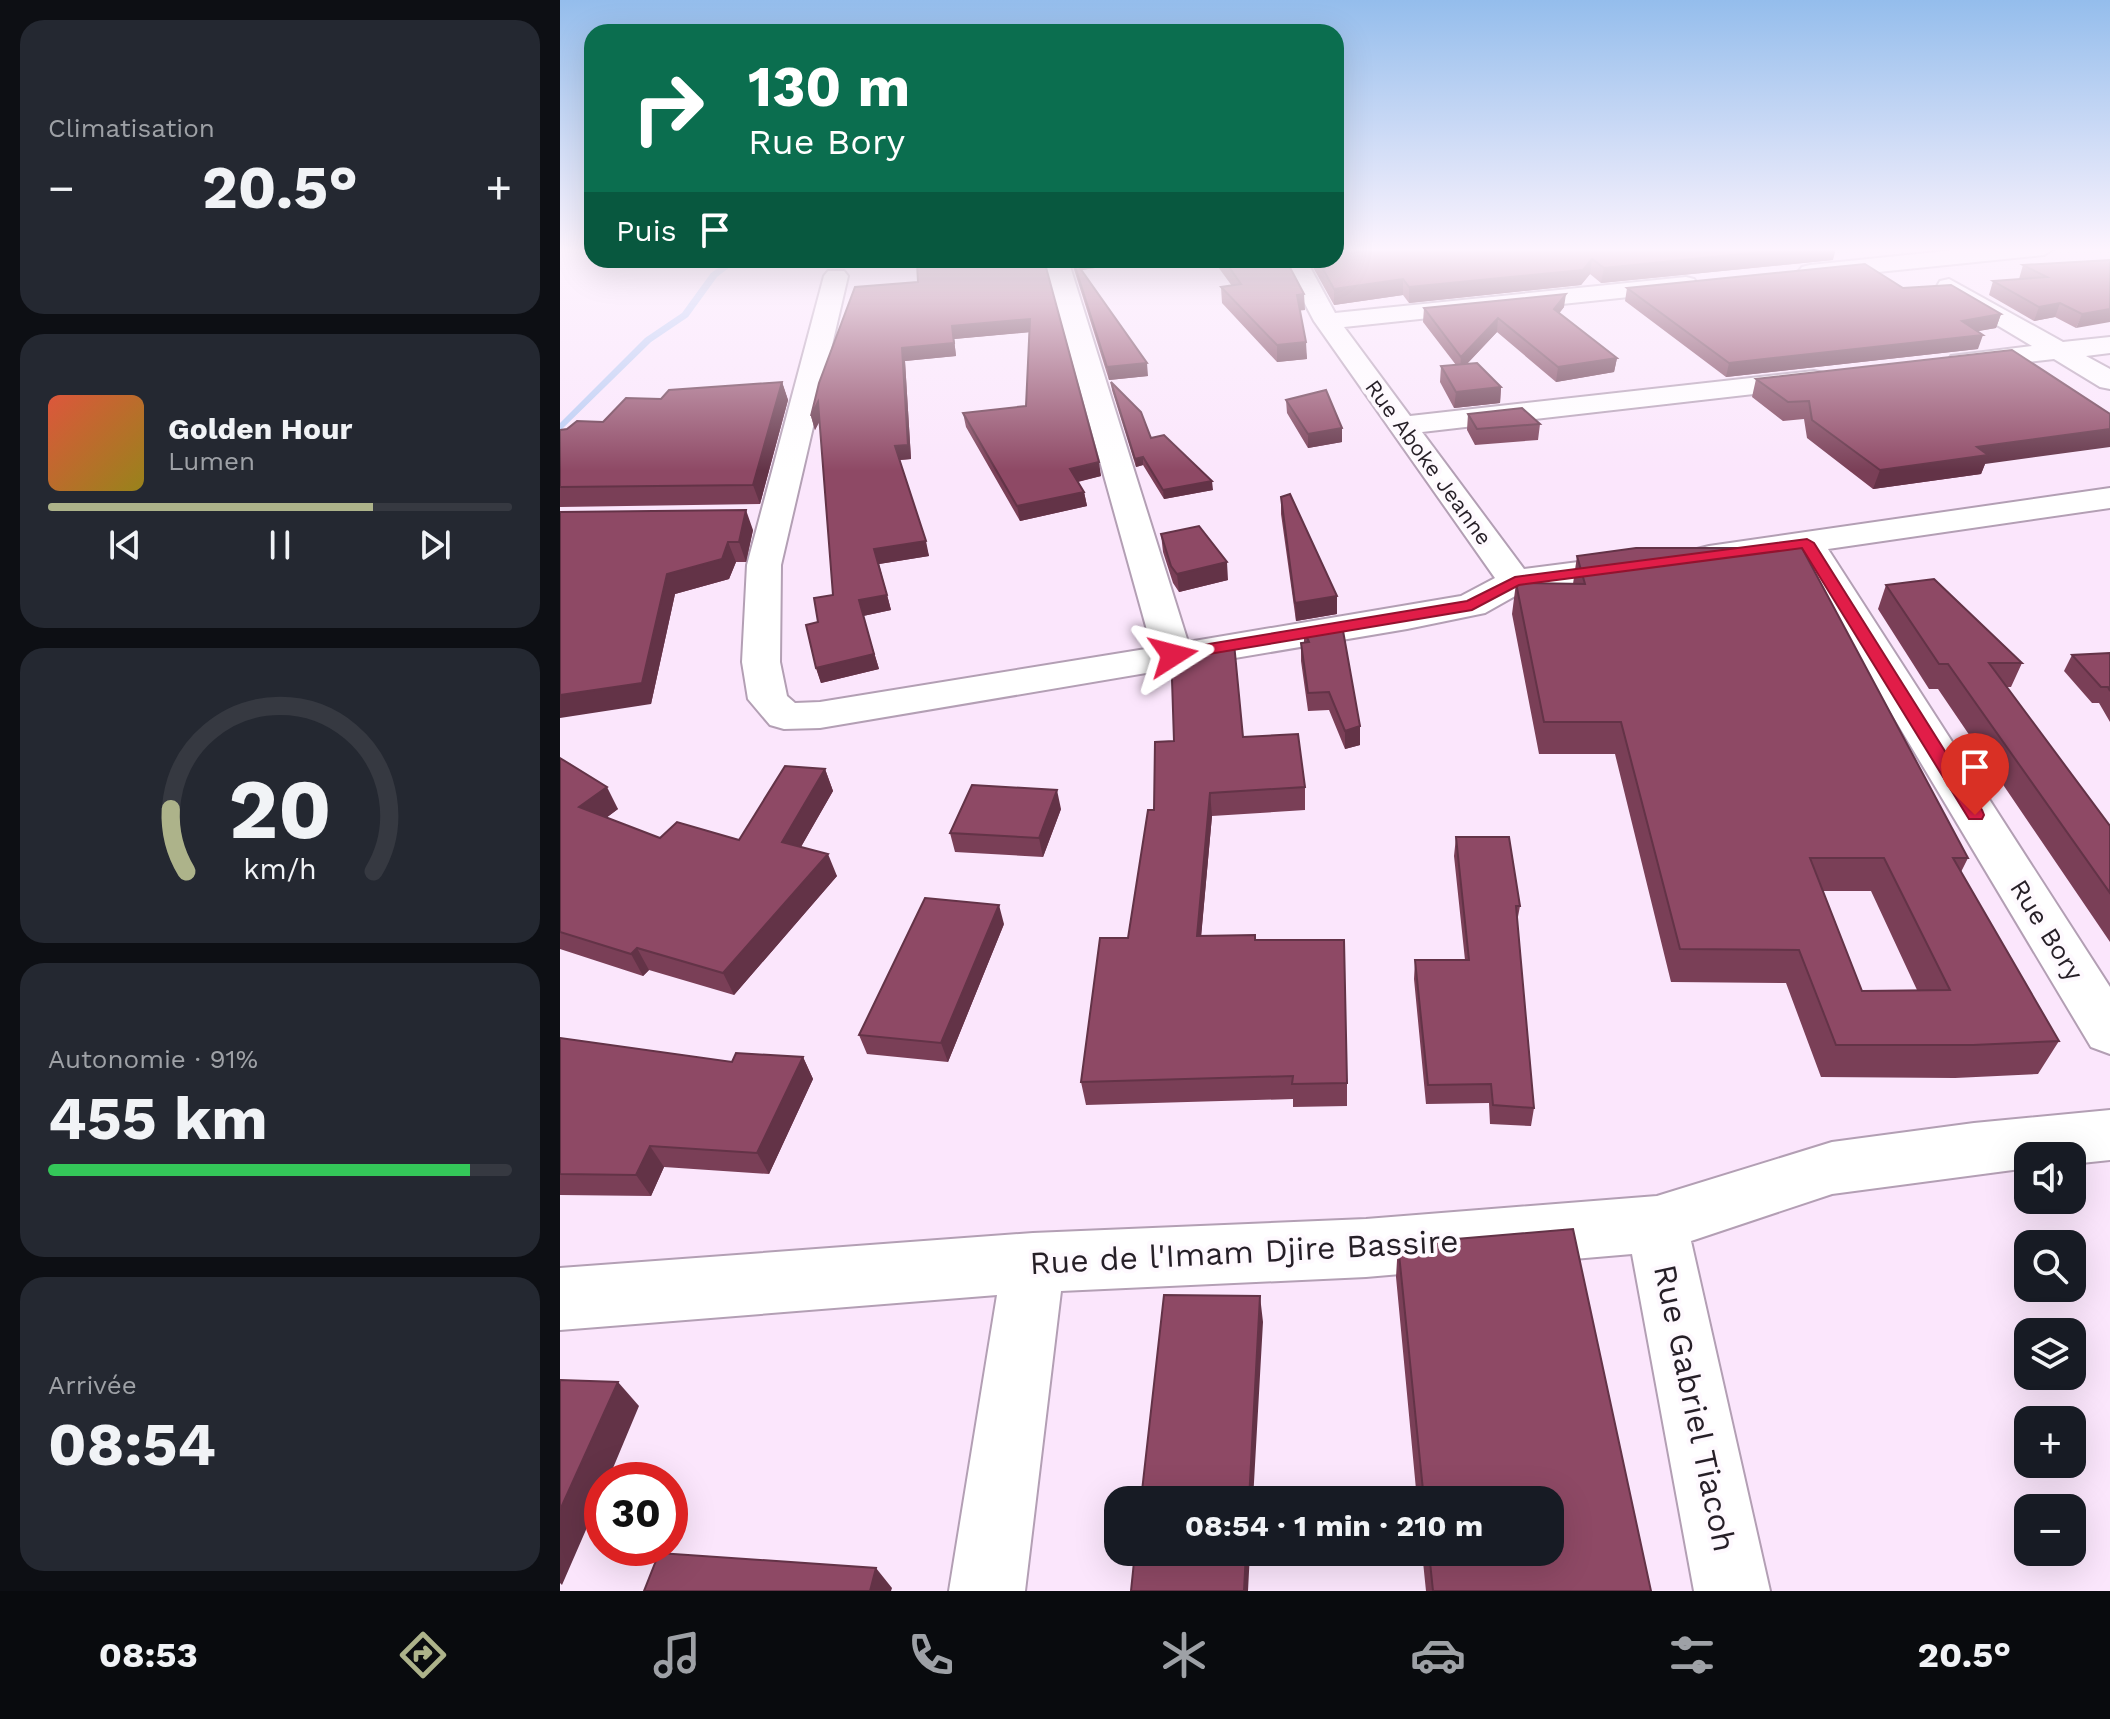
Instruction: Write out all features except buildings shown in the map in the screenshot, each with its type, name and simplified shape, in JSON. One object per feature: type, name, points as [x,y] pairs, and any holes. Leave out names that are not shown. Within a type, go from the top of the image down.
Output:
[{"type":"street","points":[[821,322],[760,517],[764,565],[761,662],[768,699],[784,716],[820,715],[1472,605],[1515,581],[2103,507]]},
{"type":"street","points":[[1074,322],[1173,655]]},
{"type":"street","name":"Rue Aboke Jeanne","points":[[1328,322],[1515,581]]},
{"type":"street","points":[[2010,322],[2110,381]]},
{"type":"street","points":[[1934,365],[2110,345]]},
{"type":"street","points":[[1405,425],[1840,376]]},
{"type":"street","name":"Rue Bory","points":[[1807,543],[2110,1032]]},
{"type":"street","name":"Rue de l'Imam Djire Bassire","points":[[560,1299],[1033,1263],[1366,1248],[1657,1224],[1832,1168],[1974,1148],[2110,1135]]},
{"type":"street","name":"Rue Gabriel Tiacoh","points":[[1657,1224],[1732,1591]]},
{"type":"street","points":[[987,1591],[1033,1263]]},
{"type":"waterway","points":[[560,428],[648,340],[674,322]]},
{"type":"route","points":[[1173,655],[1472,605],[1515,581],[1807,543],[1975,815]]}]
